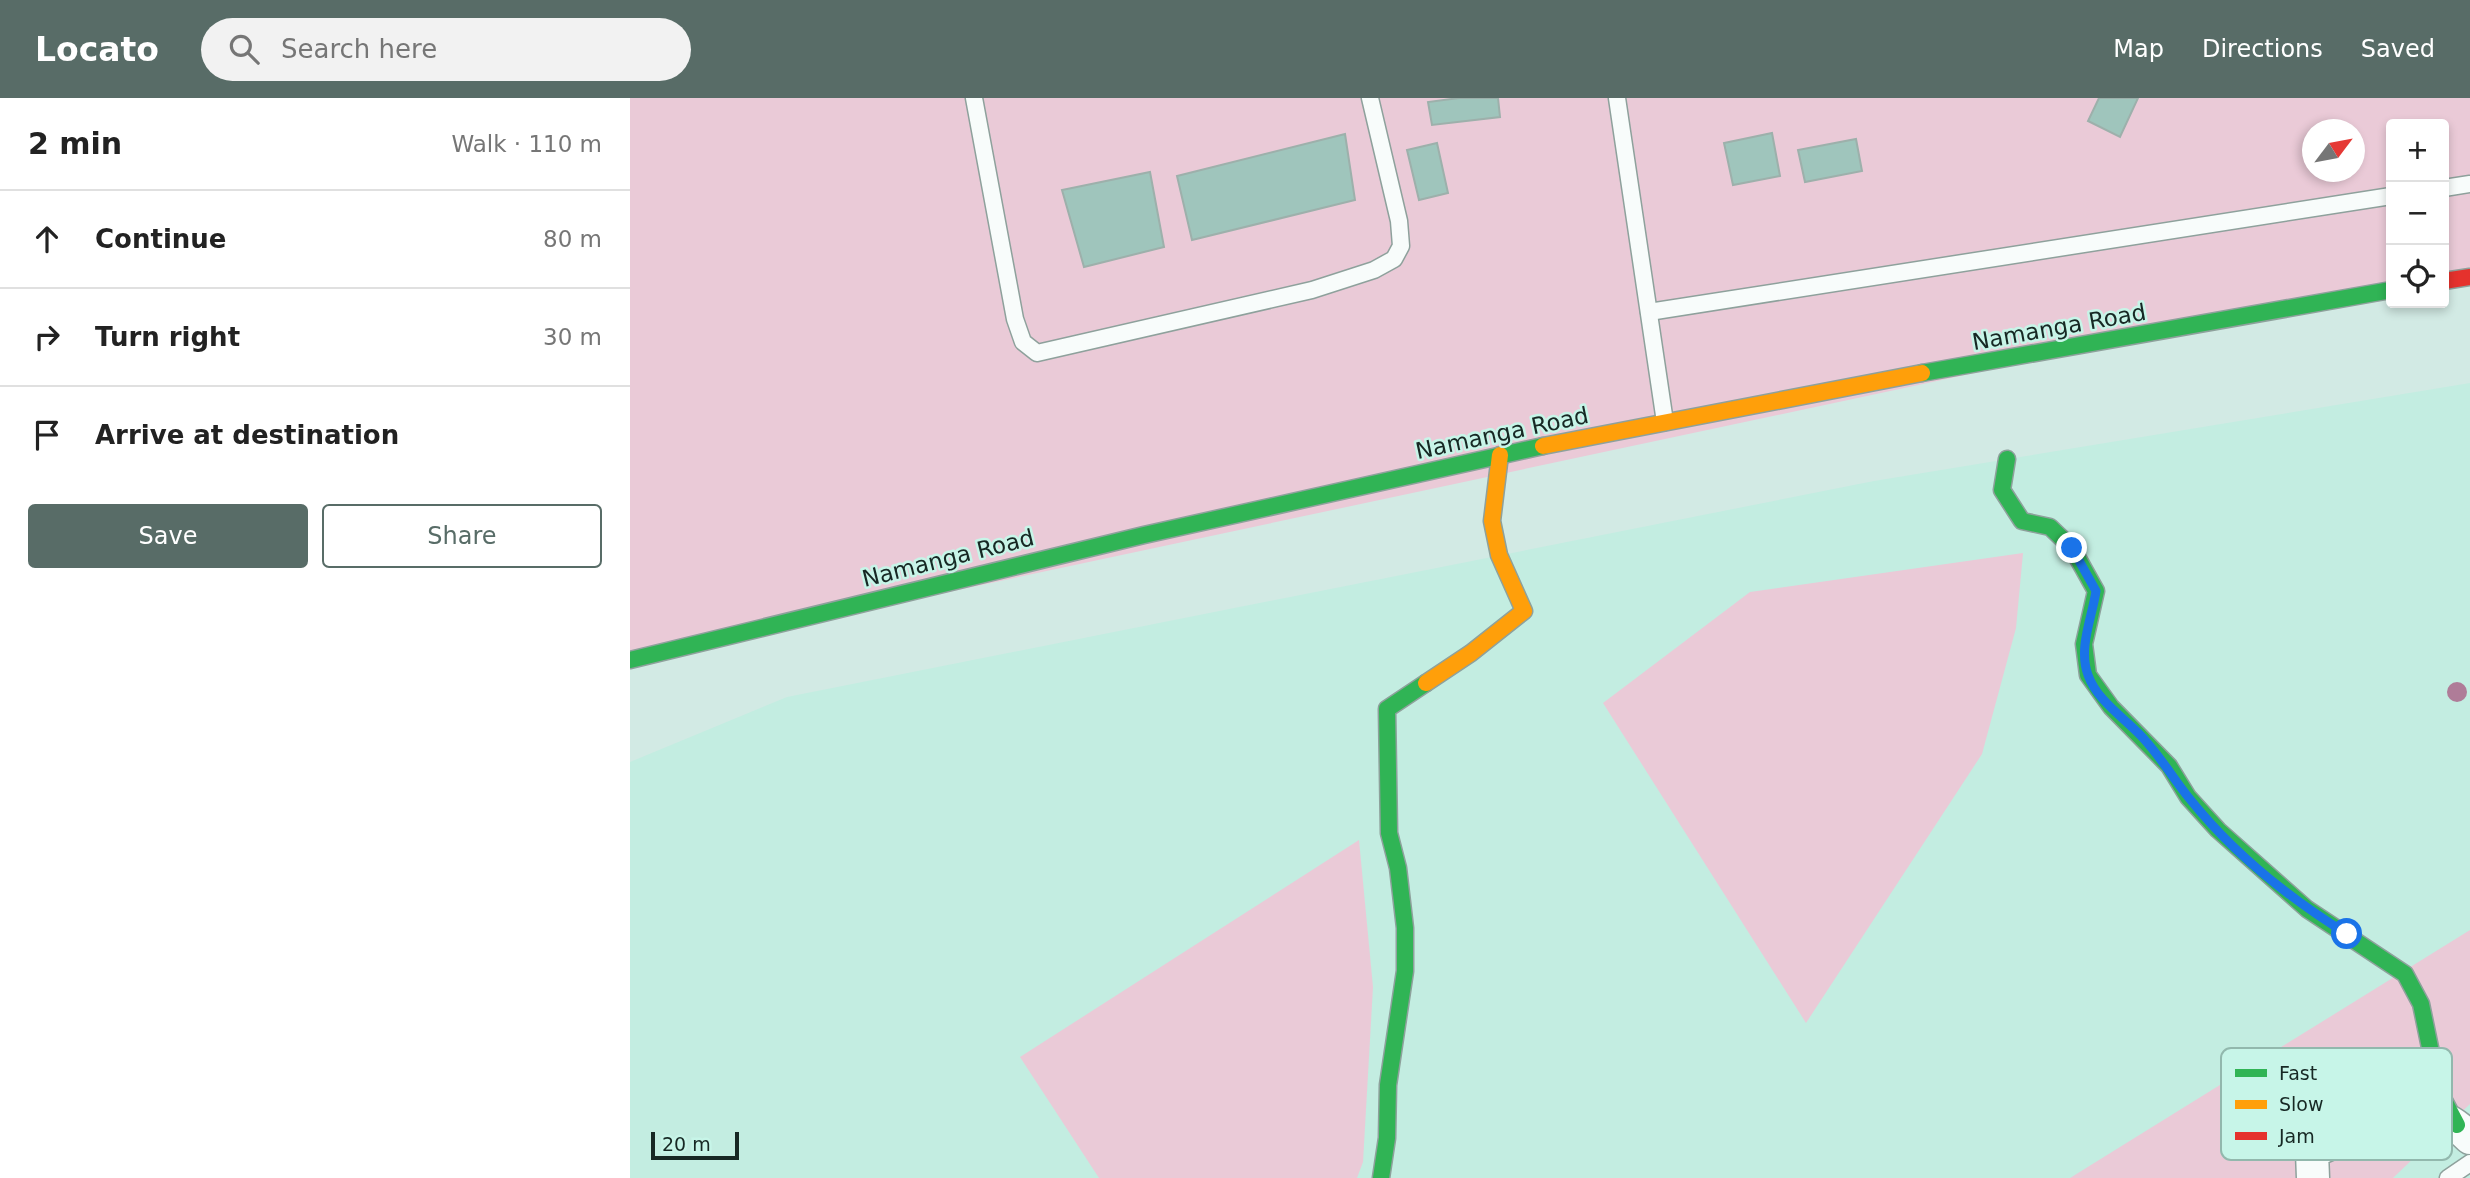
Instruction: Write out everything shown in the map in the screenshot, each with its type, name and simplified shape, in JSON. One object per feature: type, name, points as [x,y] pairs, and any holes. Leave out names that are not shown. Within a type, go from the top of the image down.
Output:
[{"type":"main road","points":[[2449,280],[2470,277]]},
{"type":"main road","name":"Namanga Road","points":[[630,660],[992,569],[1500,455],[1665,422],[2386,291]]},
{"type":"main road","points":[[1381,1178],[1387,1138],[1388,1085],[1405,971],[1405,928],[1398,867],[1389,833],[1387,709],[1471,653],[1524,611],[1499,555],[1492,521],[1500,455]]},
{"type":"main road","points":[[2007,459],[2003,490],[2022,521],[2050,527],[2072,548],[2096,591],[2084,644],[2088,676],[2111,708],[2169,766],[2188,797],[2218,830],[2307,909],[2405,974],[2421,1004],[2430,1048]]},
{"type":"main road","points":[[2452,1112],[2464,1132]]},
{"type":"street","points":[[2312,1160],[2312,1178]]},
{"type":"lane","points":[[974,98],[1015,318],[1023,342],[1037,353],[1312,290],[1374,270],[1394,259],[1401,246],[1399,221],[1370,98]]},
{"type":"lane","points":[[1618,98],[1665,422]]},
{"type":"lane","points":[[2449,187],[2470,184]]},
{"type":"lane","points":[[1648,312],[2386,197]]},
{"type":"lane","points":[[2448,1178],[2470,1163]]},
{"type":"shaded area","points":[[630,98],[2470,98],[2470,272],[2449,275],[2449,119],[2386,119],[2386,285],[630,660]]},
{"type":"shaded area","points":[[2470,383],[2470,1178],[630,1178],[630,762],[787,697],[1874,481]]},
{"type":"shaded area","points":[[2023,553],[2016,628],[1982,754],[1806,1023],[1603,703],[1750,592]]},
{"type":"shaded area","points":[[1359,840],[1373,987],[1363,1162],[1357,1178],[1099,1178],[1020,1057]]},
{"type":"shaded area","points":[[2470,930],[2470,1104],[2452,1121],[2452,1048],[2280,1048]]},
{"type":"shaded area","points":[[2221,1084],[2221,1160],[2412,1160],[2393,1178],[2070,1178]]},
{"type":"building","points":[[1459,98],[1498,98],[1500,117],[1432,125],[1428,102]]},
{"type":"building","points":[[2099,98],[2138,98],[2120,137],[2088,121]]},
{"type":"building","points":[[1772,133],[1780,176],[1733,185],[1724,143]]},
{"type":"building","points":[[1345,134],[1355,200],[1192,240],[1177,176]]},
{"type":"building","points":[[1856,139],[1862,171],[1805,182],[1798,150]]},
{"type":"building","points":[[1437,143],[1448,193],[1419,200],[1407,150]]},
{"type":"building","points":[[1150,172],[1164,247],[1084,267],[1062,190]]},
{"type":"traffic: fast","points":[[1922,373],[2386,291]]},
{"type":"traffic: fast","points":[[630,660],[1144,535],[1543,446]]},
{"type":"traffic: fast","points":[[2007,459],[2002,490],[2022,521],[2050,527],[2072,548],[2096,591],[2084,644],[2088,675],[2111,707],[2169,766],[2188,797],[2218,830],[2307,909],[2405,974],[2421,1004],[2430,1048]]},
{"type":"traffic: fast","points":[[1381,1178],[1387,1138],[1388,1085],[1405,971],[1405,928],[1398,868],[1389,833],[1387,709],[1426,683]]},
{"type":"traffic: fast","points":[[2452,1116],[2457,1125]]},
{"type":"traffic: slow","points":[[1543,446],[1922,373]]},
{"type":"traffic: slow","points":[[1426,683],[1471,653],[1524,611],[1499,555],[1492,521],[1500,455]]},
{"type":"traffic: jam","points":[[2449,280],[2470,277]]},
{"type":"route","points":[[2072,548],[2096,591],[2084,644],[2088,676],[2111,708],[2139,733],[2169,766],[2188,797],[2218,830],[2307,909],[2347,934]]}]
